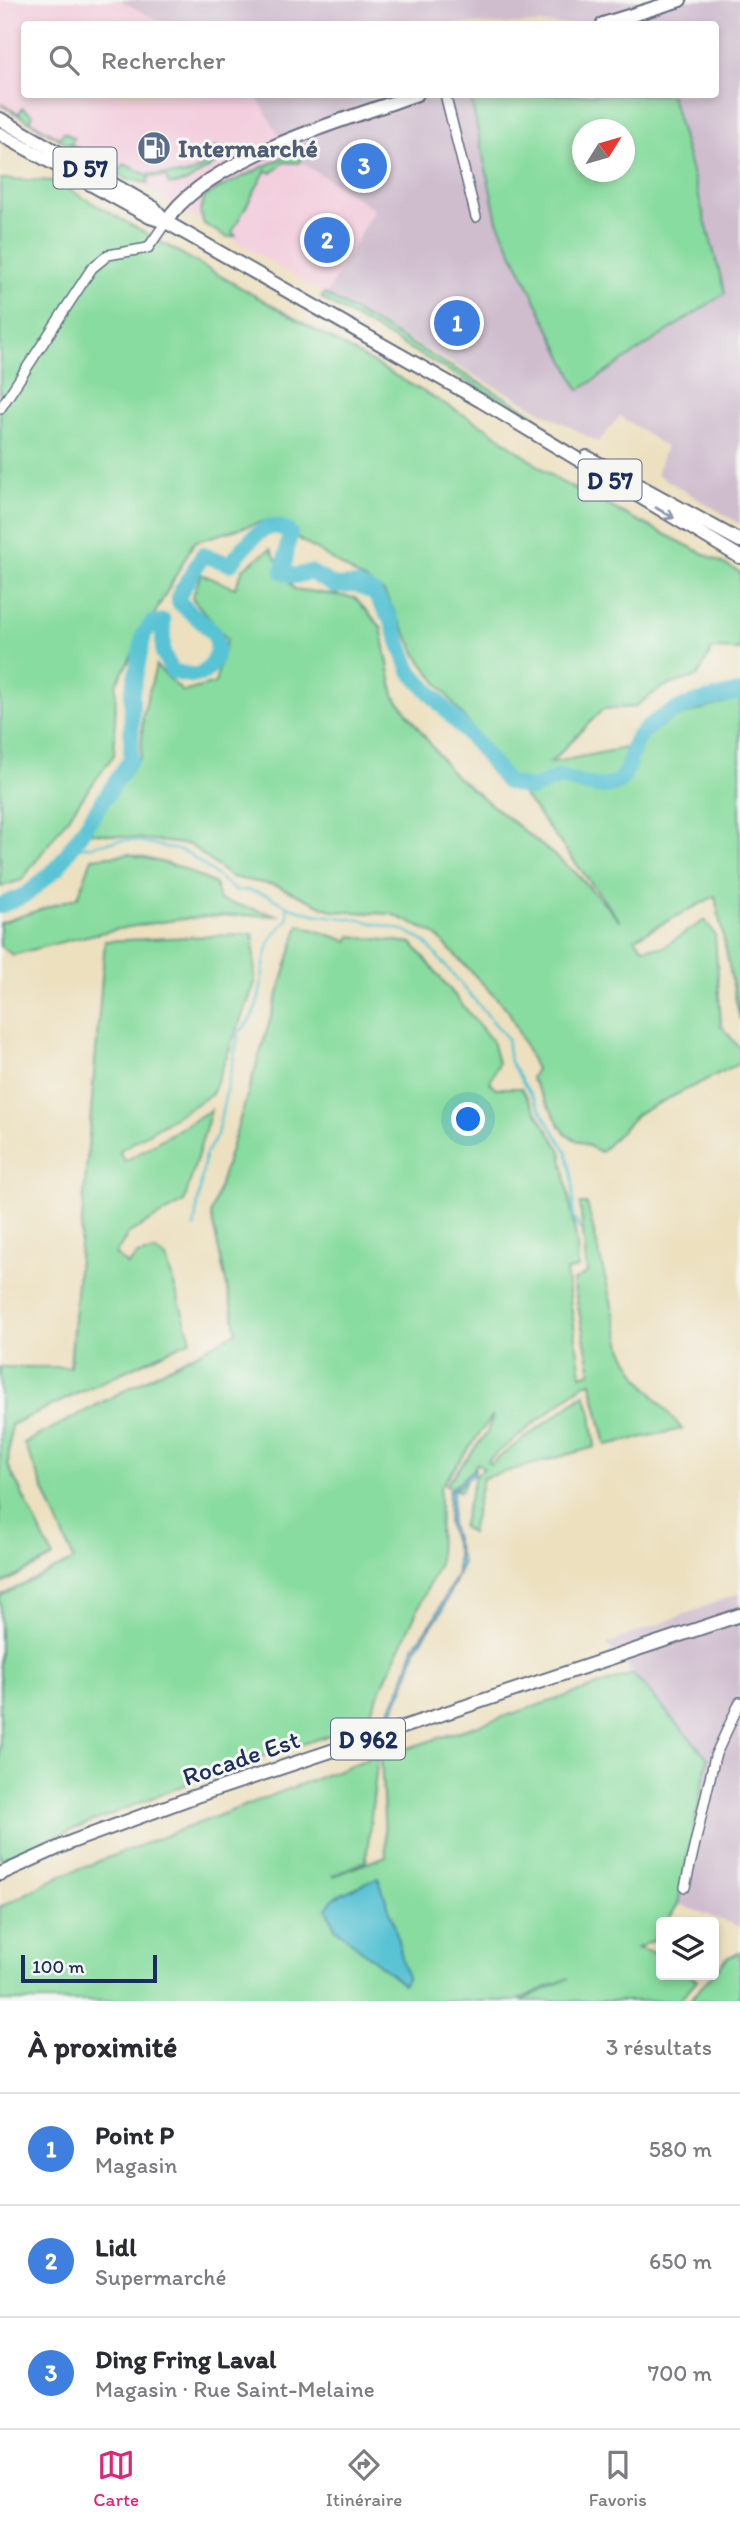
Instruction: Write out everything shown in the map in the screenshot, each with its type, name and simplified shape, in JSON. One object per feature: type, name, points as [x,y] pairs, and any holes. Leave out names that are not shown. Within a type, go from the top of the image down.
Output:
[{"type":"main road","points":[[613,21],[680,0]]},
{"type":"main road","points":[[166,222],[176,206],[193,192],[239,163],[407,98]]},
{"type":"main road","name":"D 57","points":[[0,119],[155,208],[166,222]]},
{"type":"main road","name":"D 57","points":[[0,134],[144,214],[166,222],[481,401],[740,541]]},
{"type":"main road","name":"D 57","points":[[481,401],[740,557]]},
{"type":"main road","name":"Rocade Est","points":[[0,1874],[71,1842],[196,1796],[740,1615]]},
{"type":"street","points":[[445,98],[476,216]]},
{"type":"street","points":[[0,409],[92,268],[108,255],[148,248],[166,222]]},
{"type":"street","points":[[685,1887],[715,1756],[740,1702]]},
{"type":"shaded area","points":[[0,0],[120,0],[158,21],[21,21],[21,98],[258,98],[290,155],[374,209],[326,295],[142,186],[0,107]]},
{"type":"shaded area","points":[[120,0],[740,0],[740,524],[656,474],[666,447],[620,416],[598,442],[326,295],[374,209],[290,155],[258,98],[719,98],[719,21],[158,21]]},
{"type":"shaded area","points":[[740,1593],[740,1927],[678,1904],[708,1758],[607,1644]]},
{"type":"green space","points":[[474,98],[672,98],[725,293],[579,390],[497,221],[471,99]]},
{"type":"green space","points":[[0,104],[19,114],[22,108],[33,115],[30,121],[59,138],[64,132],[74,138],[71,144],[101,162],[104,156],[112,160],[108,167],[119,172],[124,164],[145,174],[186,175],[201,168],[215,147],[225,149],[228,155],[187,182],[169,185],[166,177],[148,177],[148,183],[127,179]]},
{"type":"green space","points":[[298,150],[302,156],[299,163],[284,162],[272,173],[266,170],[232,232],[236,236],[227,237],[204,224],[200,211],[205,197]]},
{"type":"green space","points":[[0,179],[54,181],[487,428],[559,481],[740,572],[740,650],[712,649],[698,676],[663,687],[634,707],[603,709],[550,763],[625,748],[677,717],[740,698],[740,1020],[715,896],[635,938],[643,948],[663,947],[705,920],[715,935],[721,1025],[740,1049],[740,1063],[637,1114],[601,1152],[566,1135],[531,1078],[536,1069],[508,1010],[435,934],[392,914],[333,911],[278,886],[231,877],[190,845],[87,832],[141,757],[143,714],[156,666],[183,692],[215,683],[227,639],[192,598],[201,574],[235,588],[243,569],[270,549],[294,589],[355,598],[381,627],[394,695],[452,773],[576,873],[620,921],[420,660],[384,592],[268,520],[194,542],[116,684],[114,755],[22,880],[0,887]]},
{"type":"green space","points":[[324,294],[534,414],[530,417],[329,303],[321,298]]},
{"type":"green space","points":[[129,854],[180,867],[215,884],[219,900],[280,916],[212,916],[145,924],[13,955],[0,946],[0,923],[78,897],[92,858]]},
{"type":"green space","points":[[299,925],[348,941],[351,936],[412,943],[492,1041],[498,1063],[490,1082],[495,1088],[521,1088],[561,1151],[577,1244],[578,1268],[566,1271],[581,1375],[591,1372],[573,1281],[587,1273],[580,1204],[587,1204],[623,1350],[639,1378],[682,1429],[606,1445],[591,1382],[584,1384],[487,1461],[490,1464],[585,1394],[591,1414],[595,1447],[483,1478],[471,1533],[462,1527],[475,1476],[484,1468],[477,1463],[460,1492],[446,1485],[487,1433],[493,1415],[440,1488],[439,1563],[365,1724],[224,1769],[0,1859],[0,1596],[74,1560],[24,1443],[237,1332],[211,1214]]},
{"type":"green space","points":[[253,934],[255,983],[212,1094],[119,1151],[125,1161],[211,1110],[184,1202],[129,1233],[115,1254],[128,1265],[137,1255],[155,1251],[166,1258],[191,1340],[11,1425],[8,1465],[53,1557],[0,1585],[0,1367],[70,1367],[105,941]]},
{"type":"green space","points":[[633,1674],[708,1758],[678,1904],[670,1917],[656,1917],[656,1938],[637,1948],[656,1954],[656,1980],[697,1980],[679,2001],[520,2001],[569,1978],[515,2001],[0,2001],[0,1907],[60,1876],[378,1755],[366,1861],[332,1876],[386,1856],[381,1757]]},
{"type":"green space","points":[[740,1953],[740,2001],[689,2001],[708,1980],[719,1980],[719,1967],[728,1957]]},
{"type":"water","points":[[475,1468],[475,1473],[453,1491],[451,1524],[462,1564],[442,1611],[417,1647],[403,1690],[391,1715],[387,1716],[402,1685],[414,1646],[433,1621],[457,1573],[457,1553],[448,1524],[449,1491]]},
{"type":"water","points":[[378,1877],[393,1920],[407,1978],[403,1984],[335,1928],[327,1909],[333,1898]]},
{"type":"waterway","points":[[0,906],[27,894],[58,867],[131,759],[132,693],[144,634],[152,623],[163,621],[163,653],[172,671],[193,675],[210,667],[216,656],[215,637],[179,602],[179,595],[203,555],[230,564],[264,529],[281,528],[290,533],[283,572],[295,576],[310,572],[335,586],[356,585],[374,593],[391,620],[410,671],[479,746],[507,782],[531,789],[560,777],[597,786],[615,783],[627,769],[638,738],[651,725],[687,706],[740,692]]},
{"type":"waterway","points":[[69,847],[125,840],[182,851],[236,891],[247,890],[267,895],[287,906],[313,914],[361,920],[406,931],[426,943],[507,1038],[510,1062],[567,1152],[573,1182],[573,1217],[580,1229]]},
{"type":"waterway","points":[[194,1228],[205,1156],[217,1135],[239,1032],[255,1012],[267,952],[272,937],[288,919],[287,907]]},
{"type":"place","name":"Intermarché","points":[[154,148]]},
{"type":"place","name":"Ding Fring Laval","points":[[364,166]]},
{"type":"place","name":"Lidl","points":[[327,240]]},
{"type":"place","name":"Point P","points":[[457,323]]}]
